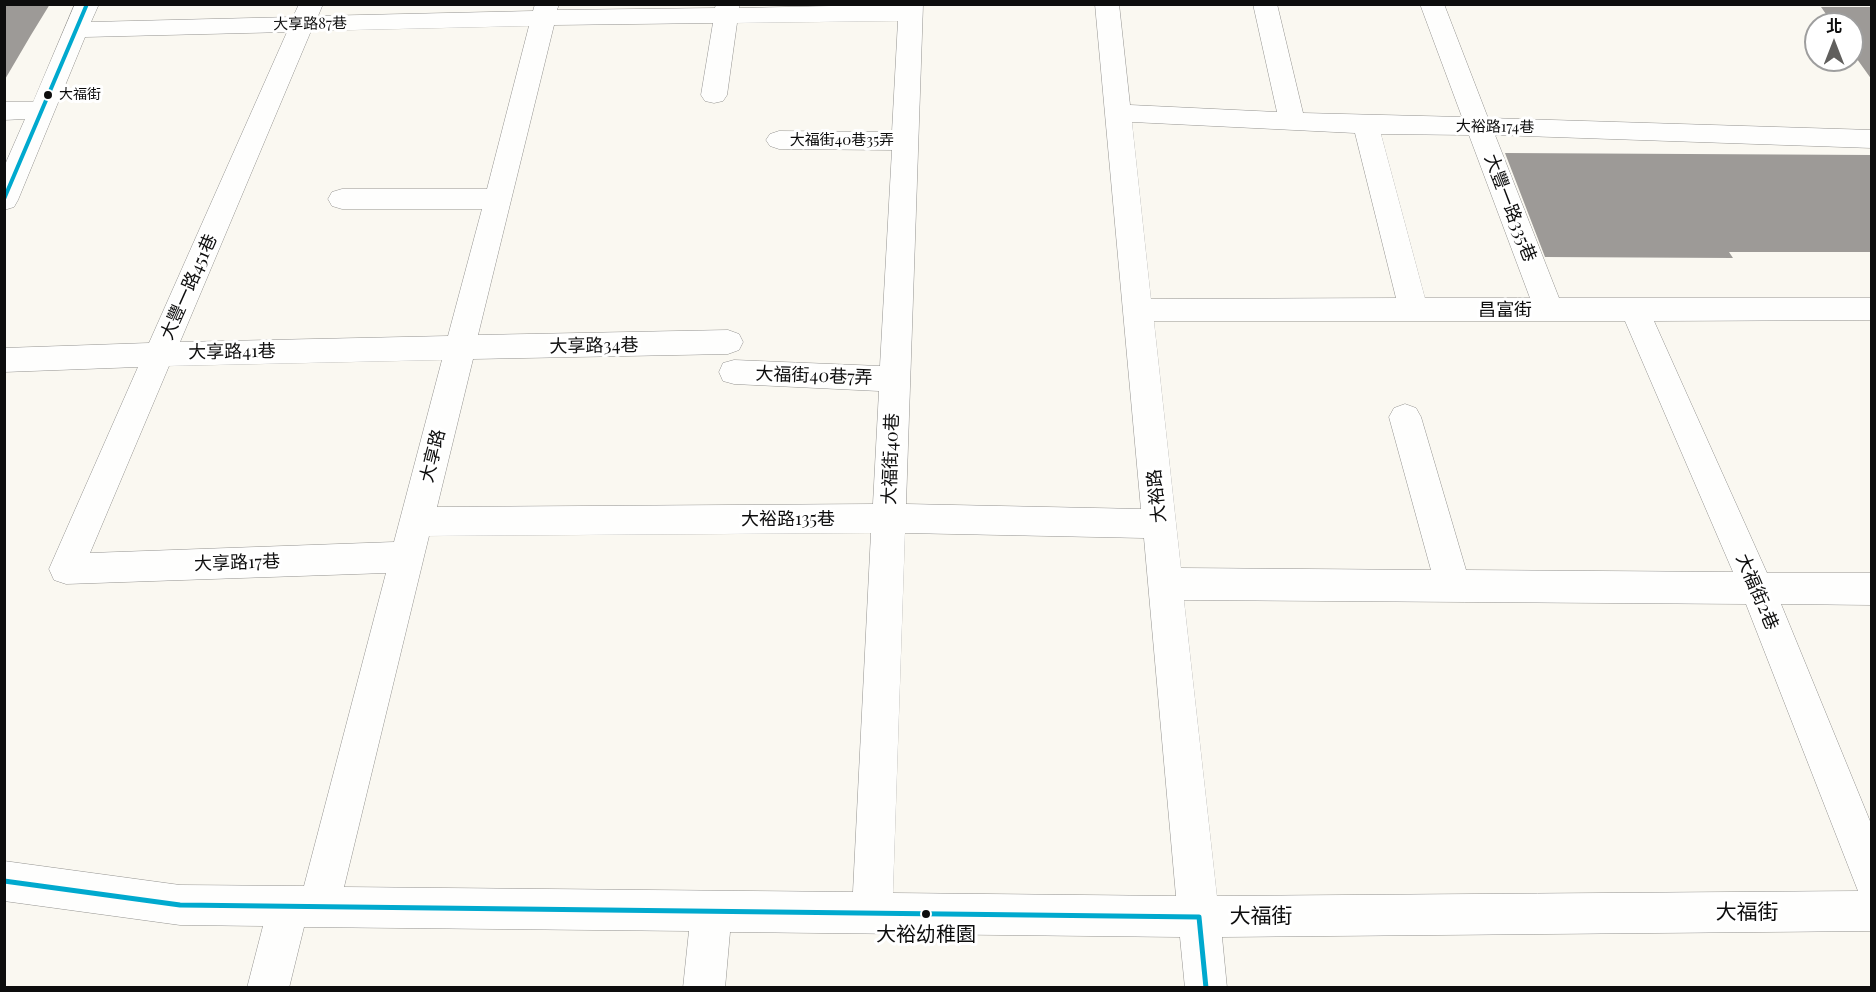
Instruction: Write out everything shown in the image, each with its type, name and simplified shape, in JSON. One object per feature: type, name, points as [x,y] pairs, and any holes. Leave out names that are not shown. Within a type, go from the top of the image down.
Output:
[{"type":"street","points":[[4,200],[87,4]]},
{"type":"street","name":"大裕路","points":[[1107,4],[1206,987]]},
{"type":"street","points":[[1265,4],[1292,122]]},
{"type":"street","name":"大豐一路335巷","points":[[1432,4],[1550,310]]},
{"type":"street","name":"大享路87巷","points":[[77,30],[308,14],[910,9]]},
{"type":"street","name":"大福街40巷","points":[[872,914],[910,9]]},
{"type":"street","points":[[714,95],[727,10]]},
{"type":"street","name":"大享路","points":[[268,987],[304,907],[408,557],[545,11]]},
{"type":"street","name":"大豐一路451巷","points":[[66,569],[308,14]]},
{"type":"street","points":[[4,111],[43,110]]},
{"type":"street","name":"大裕路174巷","points":[[1119,113],[1365,125],[1479,126],[1872,139]]},
{"type":"street","points":[[1365,125],[1414,311]]},
{"type":"street","name":"大福街40巷35弄","points":[[779,140],[905,141]]},
{"type":"street","points":[[342,200],[498,199]]},
{"type":"street","name":"昌富街","points":[[1138,310],[1872,309]]},
{"type":"street","name":"大福街2巷","points":[[1635,310],[1756,588],[1872,877]]},
{"type":"street","name":"大享路34巷","points":[[460,349],[728,342]]},
{"type":"street","name":"大享路41巷","points":[[4,360],[160,353],[460,349]]},
{"type":"street","name":"大福街40巷7弄","points":[[734,372],[895,379]]},
{"type":"street","points":[[1405,417],[1453,586]]},
{"type":"street","name":"大裕路135巷","points":[[417,522],[889,518],[1160,524]]},
{"type":"street","name":"大享路17巷","points":[[66,569],[408,557]]},
{"type":"street","points":[[1166,584],[1872,589]]},
{"type":"street","name":"大福街","points":[[4,881],[180,905],[304,907],[1199,917],[1872,911]]},
{"type":"street","points":[[704,987],[711,912]]},
{"type":"building","points":[[50,4],[31,35],[4,81],[4,6]]},
{"type":"building","points":[[1821,7],[1872,7],[1872,80],[1864,69],[1864,12],[1825,12]]},
{"type":"building","points":[[1505,153],[1872,155],[1872,252],[1729,252],[1733,258],[1545,257]]},
{"type":"transit line","points":[[4,199],[87,4]]},
{"type":"transit line","points":[[4,881],[180,905],[1199,917]]},
{"type":"transit line","points":[[1199,917],[1206,988]]},
{"type":"place","name":"大福街","points":[[48,95]]},
{"type":"place","name":"大裕幼稚園","points":[[926,914]]}]
